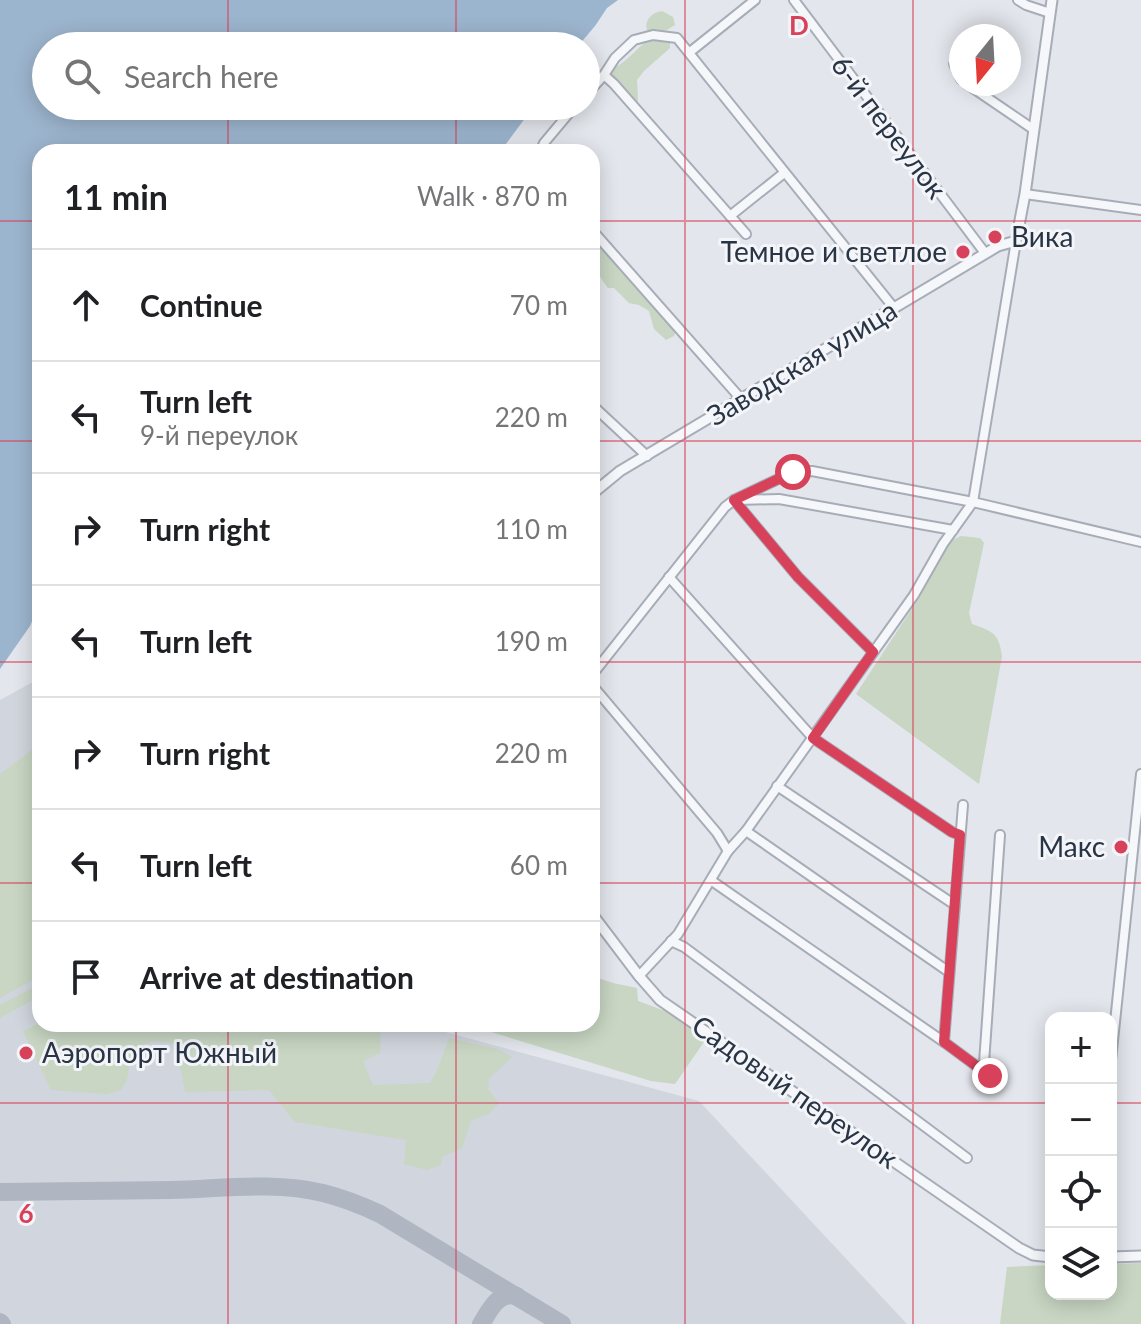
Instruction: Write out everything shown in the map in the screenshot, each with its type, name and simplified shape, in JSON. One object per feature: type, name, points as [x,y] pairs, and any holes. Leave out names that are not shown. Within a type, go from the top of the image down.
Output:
[{"type":"street","points":[[690,52],[755,0]]},
{"type":"street","name":"6-й переулок","points":[[794,0],[985,253]]},
{"type":"street","points":[[1018,0],[1050,13]]},
{"type":"street","points":[[639,976],[678,934],[728,851],[746,831],[914,595],[973,502],[1025,194],[1052,0]]},
{"type":"street","points":[[600,79],[615,58],[634,40],[653,35],[677,38],[894,308]]},
{"type":"street","points":[[604,75],[746,234]]},
{"type":"street","points":[[985,96],[1033,129]]},
{"type":"street","points":[[544,144],[563,120]]},
{"type":"street","points":[[730,216],[784,173]]},
{"type":"street","points":[[1025,194],[1141,210]]},
{"type":"street","points":[[600,239],[742,400]]},
{"type":"street","name":"Заводская улица","points":[[600,487],[620,471],[985,253],[1003,243],[1016,241]]},
{"type":"street","points":[[600,412],[647,456]]},
{"type":"street","points":[[600,665],[725,507],[793,472],[812,471],[973,502],[1141,542]]},
{"type":"street","points":[[734,500],[779,499],[953,530]]},
{"type":"street","points":[[734,500],[798,577],[873,652]]},
{"type":"street","points":[[669,577],[813,738],[960,835]]},
{"type":"street","points":[[600,694],[717,833],[728,851]]},
{"type":"street","points":[[1117,1012],[1137,852],[1141,774]]},
{"type":"street","points":[[777,786],[955,905]]},
{"type":"street","points":[[944,1042],[963,805]]},
{"type":"street","points":[[746,831],[949,972]]},
{"type":"street","points":[[981,1069],[984,1063],[1000,835]]},
{"type":"street","points":[[712,881],[990,1076]]},
{"type":"street","name":"Садовый переулок","points":[[600,925],[660,1000],[1019,1248],[1045,1256]]},
{"type":"street","points":[[671,941],[684,947],[967,1158]]},
{"type":"street","points":[[1117,1257],[1141,1256]]},
{"type":"shaded area","points":[[32,682],[32,1032],[445,1032],[699,1101],[907,1324],[0,1324],[0,700]]},
{"type":"green space","points":[[662,11],[673,17],[675,25],[667,30],[648,33],[646,25],[649,19]]},
{"type":"green space","points":[[656,39],[670,43],[670,48],[637,80],[637,106],[614,84],[611,70],[643,44]]},
{"type":"green space","points":[[600,243],[676,329],[674,336],[666,340],[654,329],[649,311],[629,303],[614,288],[608,288],[600,276]]},
{"type":"green space","points":[[961,536],[980,538],[984,543],[969,613],[972,624],[989,631],[996,638],[1002,656],[979,784],[856,694],[919,598],[950,541]]},
{"type":"green space","points":[[32,750],[32,980],[0,998],[0,774]]},
{"type":"green space","points":[[600,979],[637,988],[638,1001],[668,1012],[706,1039],[675,1084],[651,1081],[491,1032],[600,1032]]},
{"type":"green space","points":[[32,988],[32,1000],[0,1018],[0,1005]]},
{"type":"green space","points":[[32,1027],[32,1032],[381,1032],[380,1053],[363,1061],[373,1085],[430,1083],[449,1038],[498,1049],[512,1057],[489,1079],[488,1089],[499,1103],[490,1113],[471,1121],[462,1148],[442,1157],[441,1165],[427,1170],[404,1164],[406,1140],[295,1122],[269,1090],[185,1092],[176,1045],[170,1043],[153,1042],[132,1050],[127,1080],[121,1090],[107,1094],[51,1090],[23,1031]]},
{"type":"green space","points":[[1141,1263],[1141,1324],[1000,1324],[1007,1267],[1045,1265],[1045,1300],[1117,1300],[1117,1264]]},
{"type":"water","points":[[0,0],[618,0],[607,8],[590,32],[32,32],[32,120],[524,120],[506,144],[32,144],[32,621],[0,669]]},
{"type":"taxiway","points":[[0,1192],[286,1187],[323,1193],[380,1214],[562,1324]]},
{"type":"taxiway","points":[[481,1324],[500,1299],[517,1296]]},
{"type":"place","name":"Вика","points":[[995,237]]},
{"type":"place","name":"Темное и светлое","points":[[963,252]]},
{"type":"place","name":"Макс","points":[[1121,847]]},
{"type":"place","name":"Аэропорт Южный","points":[[26,1053]]},
{"type":"route","points":[[793,472],[734,500],[798,577],[873,652],[813,738],[960,835],[944,1042],[990,1076]]}]
